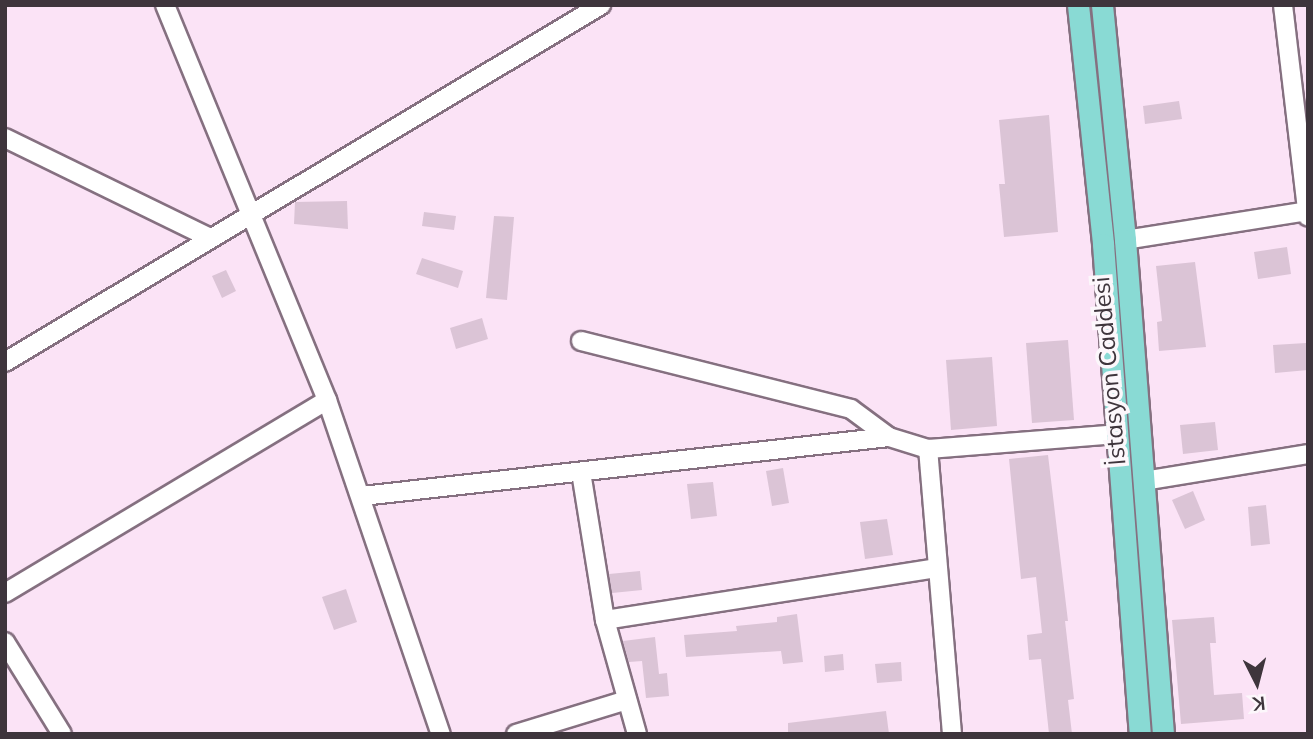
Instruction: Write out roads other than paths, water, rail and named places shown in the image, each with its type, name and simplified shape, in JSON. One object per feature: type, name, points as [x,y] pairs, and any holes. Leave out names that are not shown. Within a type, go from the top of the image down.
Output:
[{"type":"main road","points":[[1078,5],[1117,434],[1140,734]]},
{"type":"main road","name":"İstasyon Caddesi","points":[[1102,5],[1125,240],[1163,734]]},
{"type":"street","points":[[165,5],[327,400],[362,496],[440,734]]},
{"type":"street","points":[[5,362],[601,5]]},
{"type":"street","points":[[1283,5],[1308,217]]},
{"type":"street","points":[[5,138],[209,238]]},
{"type":"street","points":[[1125,240],[1307,211]]},
{"type":"street","points":[[581,341],[851,410],[889,437],[929,449],[1117,434]]},
{"type":"street","points":[[5,593],[327,400]]},
{"type":"street","points":[[362,496],[889,437]]},
{"type":"street","points":[[929,449],[952,734]]},
{"type":"street","points":[[1144,481],[1308,454]]},
{"type":"street","points":[[581,472],[605,620],[637,734]]},
{"type":"street","points":[[605,620],[937,568]]},
{"type":"street","points":[[5,642],[62,734]]},
{"type":"street","points":[[516,734],[627,700]]}]
